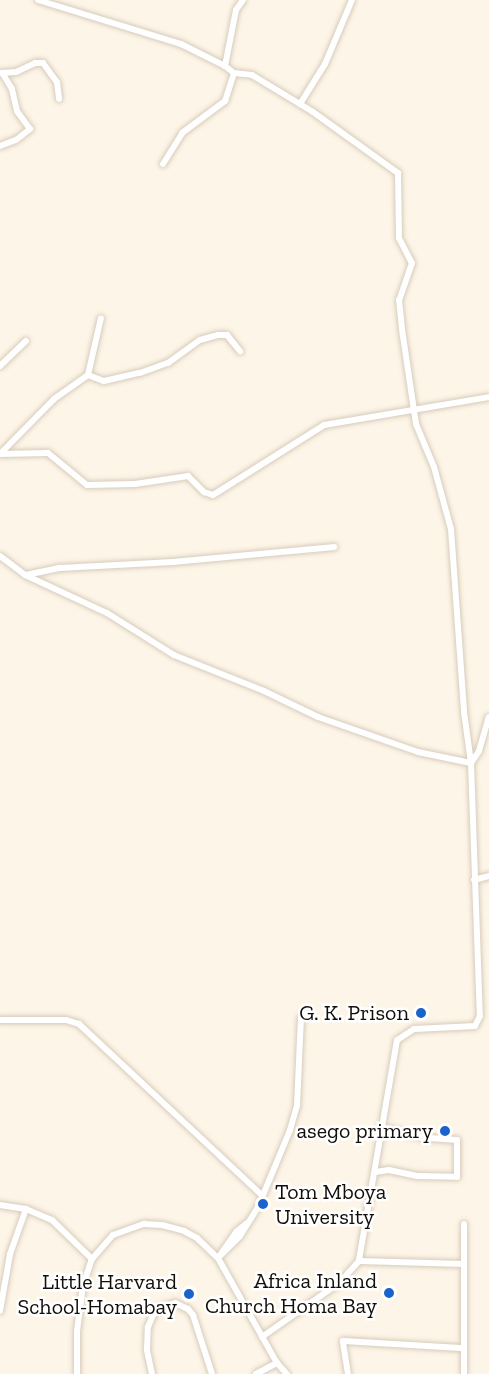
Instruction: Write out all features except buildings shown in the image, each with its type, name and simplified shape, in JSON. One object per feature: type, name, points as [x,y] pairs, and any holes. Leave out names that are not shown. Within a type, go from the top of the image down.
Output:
[{"type":"street","points":[[38,0],[46,5],[60,6],[172,41],[225,66],[234,73],[252,75],[300,104],[398,173],[399,238],[412,262],[399,309],[416,424],[434,467],[451,529],[464,712],[471,763],[479,1023],[463,1028],[414,1029],[397,1040],[380,1127],[375,1172],[359,1261],[339,1283],[262,1337]]},
{"type":"street","points":[[225,66],[236,10],[243,0]]},
{"type":"street","points":[[300,104],[326,64],[352,0]]},
{"type":"street","points":[[0,146],[16,140],[30,129],[17,111],[12,89],[2,74],[25,69],[34,63],[43,63],[57,82],[59,99]]},
{"type":"street","points":[[163,165],[182,133],[225,101],[234,73]]},
{"type":"street","points":[[0,454],[54,399],[88,375],[101,318]]},
{"type":"street","points":[[88,375],[104,381],[140,373],[168,363],[200,340],[218,335],[227,335],[240,351]]},
{"type":"street","points":[[0,366],[26,340]]},
{"type":"street","points":[[0,454],[48,453],[87,485],[135,484],[188,476],[204,492],[213,495],[324,425],[489,398]]},
{"type":"street","points":[[25,575],[60,568],[173,562],[334,547]]},
{"type":"street","points":[[0,556],[25,575],[107,614],[174,656],[264,691],[318,717],[418,752],[471,763]]},
{"type":"street","points":[[471,763],[475,759],[489,717]]},
{"type":"street","points":[[482,740],[489,735]]},
{"type":"street","points":[[474,880],[489,876]]},
{"type":"street","points":[[218,1258],[240,1236],[248,1222],[293,1122],[297,1105],[301,1018],[307,1014]]},
{"type":"street","points":[[0,1020],[66,1020],[78,1024],[262,1195]]},
{"type":"street","points":[[375,1172],[389,1170],[418,1176],[457,1177],[456,1140],[426,1138],[380,1127]]},
{"type":"street","points":[[0,1205],[27,1209],[52,1220],[92,1259]]},
{"type":"street","points":[[0,1311],[10,1254],[27,1209]]},
{"type":"street","points":[[77,1374],[77,1331],[81,1298],[92,1259],[113,1235],[144,1224],[162,1225],[191,1234],[218,1258],[277,1363],[287,1374]]},
{"type":"street","points":[[464,1224],[462,1348],[464,1374]]},
{"type":"street","points":[[359,1261],[464,1264]]},
{"type":"street","points":[[152,1374],[147,1350],[148,1327],[153,1315],[160,1308],[175,1303],[188,1309],[193,1315],[212,1374]]},
{"type":"street","points":[[348,1374],[343,1341],[462,1348]]},
{"type":"street","points":[[256,1374],[277,1363]]},
{"type":"place","name":"G. K. Prison","points":[[421,1013]]},
{"type":"place","name":"asego primary","points":[[445,1131]]},
{"type":"place","name":"Tom Mboya University","points":[[263,1204]]},
{"type":"place","name":"Africa Inland Church Homa Bay","points":[[389,1293]]},
{"type":"place","name":"Little Harvard School-Homabay","points":[[189,1294]]}]
